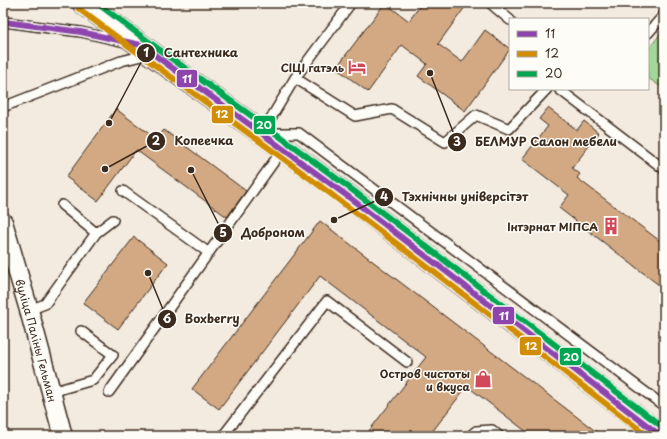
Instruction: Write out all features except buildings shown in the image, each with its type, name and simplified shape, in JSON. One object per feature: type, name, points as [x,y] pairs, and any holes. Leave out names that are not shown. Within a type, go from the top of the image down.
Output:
[{"type":"main road","points":[[84,3],[356,203],[655,434]]},
{"type":"street","name":"вуліца Паліны Гельман","points":[[3,222],[29,310],[63,436]]},
{"type":"lane","points":[[262,133],[295,78],[351,3]]},
{"type":"lane","points":[[490,3],[509,19]]},
{"type":"lane","points":[[649,32],[664,15]]},
{"type":"lane","points":[[3,20],[5,22],[81,32],[146,50]]},
{"type":"lane","points":[[3,107],[146,50]]},
{"type":"lane","points":[[295,78],[355,116],[392,108],[444,142],[476,115],[508,129],[546,90]]},
{"type":"lane","points":[[560,90],[664,169]]},
{"type":"lane","points":[[262,133],[299,133],[664,406]]},
{"type":"lane","points":[[109,392],[283,149]]},
{"type":"lane","points":[[123,191],[209,253]]},
{"type":"lane","points":[[62,205],[96,233]]},
{"type":"lane","points":[[29,310],[45,304],[96,233],[113,220]]},
{"type":"lane","points":[[223,436],[327,301],[408,362]]},
{"type":"lane","points":[[51,392],[93,380],[113,355],[81,331]]},
{"type":"lane","points":[[470,436],[476,431],[492,430],[499,436]]},
{"type":"green space","points":[[664,29],[664,83],[661,87],[649,79],[649,49]]},
{"type":"transit line","name":"20","points":[[97,3],[355,192],[664,428]]},
{"type":"transit line","name":"12","points":[[79,9],[311,179],[648,436]]},
{"type":"transit line","name":"11","points":[[3,20],[5,22],[81,32],[141,45],[350,198],[661,436]]},
{"type":"place","name":"СІЦІ гатэль","points":[[357,67]]},
{"type":"place","name":"БЕЛМУР Салон мебели","points":[[430,73]]},
{"type":"place","name":"Сантехника","points":[[109,123]]},
{"type":"place","name":"Копеечка","points":[[105,169]]},
{"type":"place","name":"Доброном","points":[[191,170]]},
{"type":"place","name":"Тэхнічны універсітэт","points":[[334,220]]},
{"type":"place","name":"Інтэрнат МІПСА","points":[[611,226]]},
{"type":"place","name":"Boxberry","points":[[148,273]]},
{"type":"place","name":"Остров чистоты и вкуса","points":[[483,379]]}]
